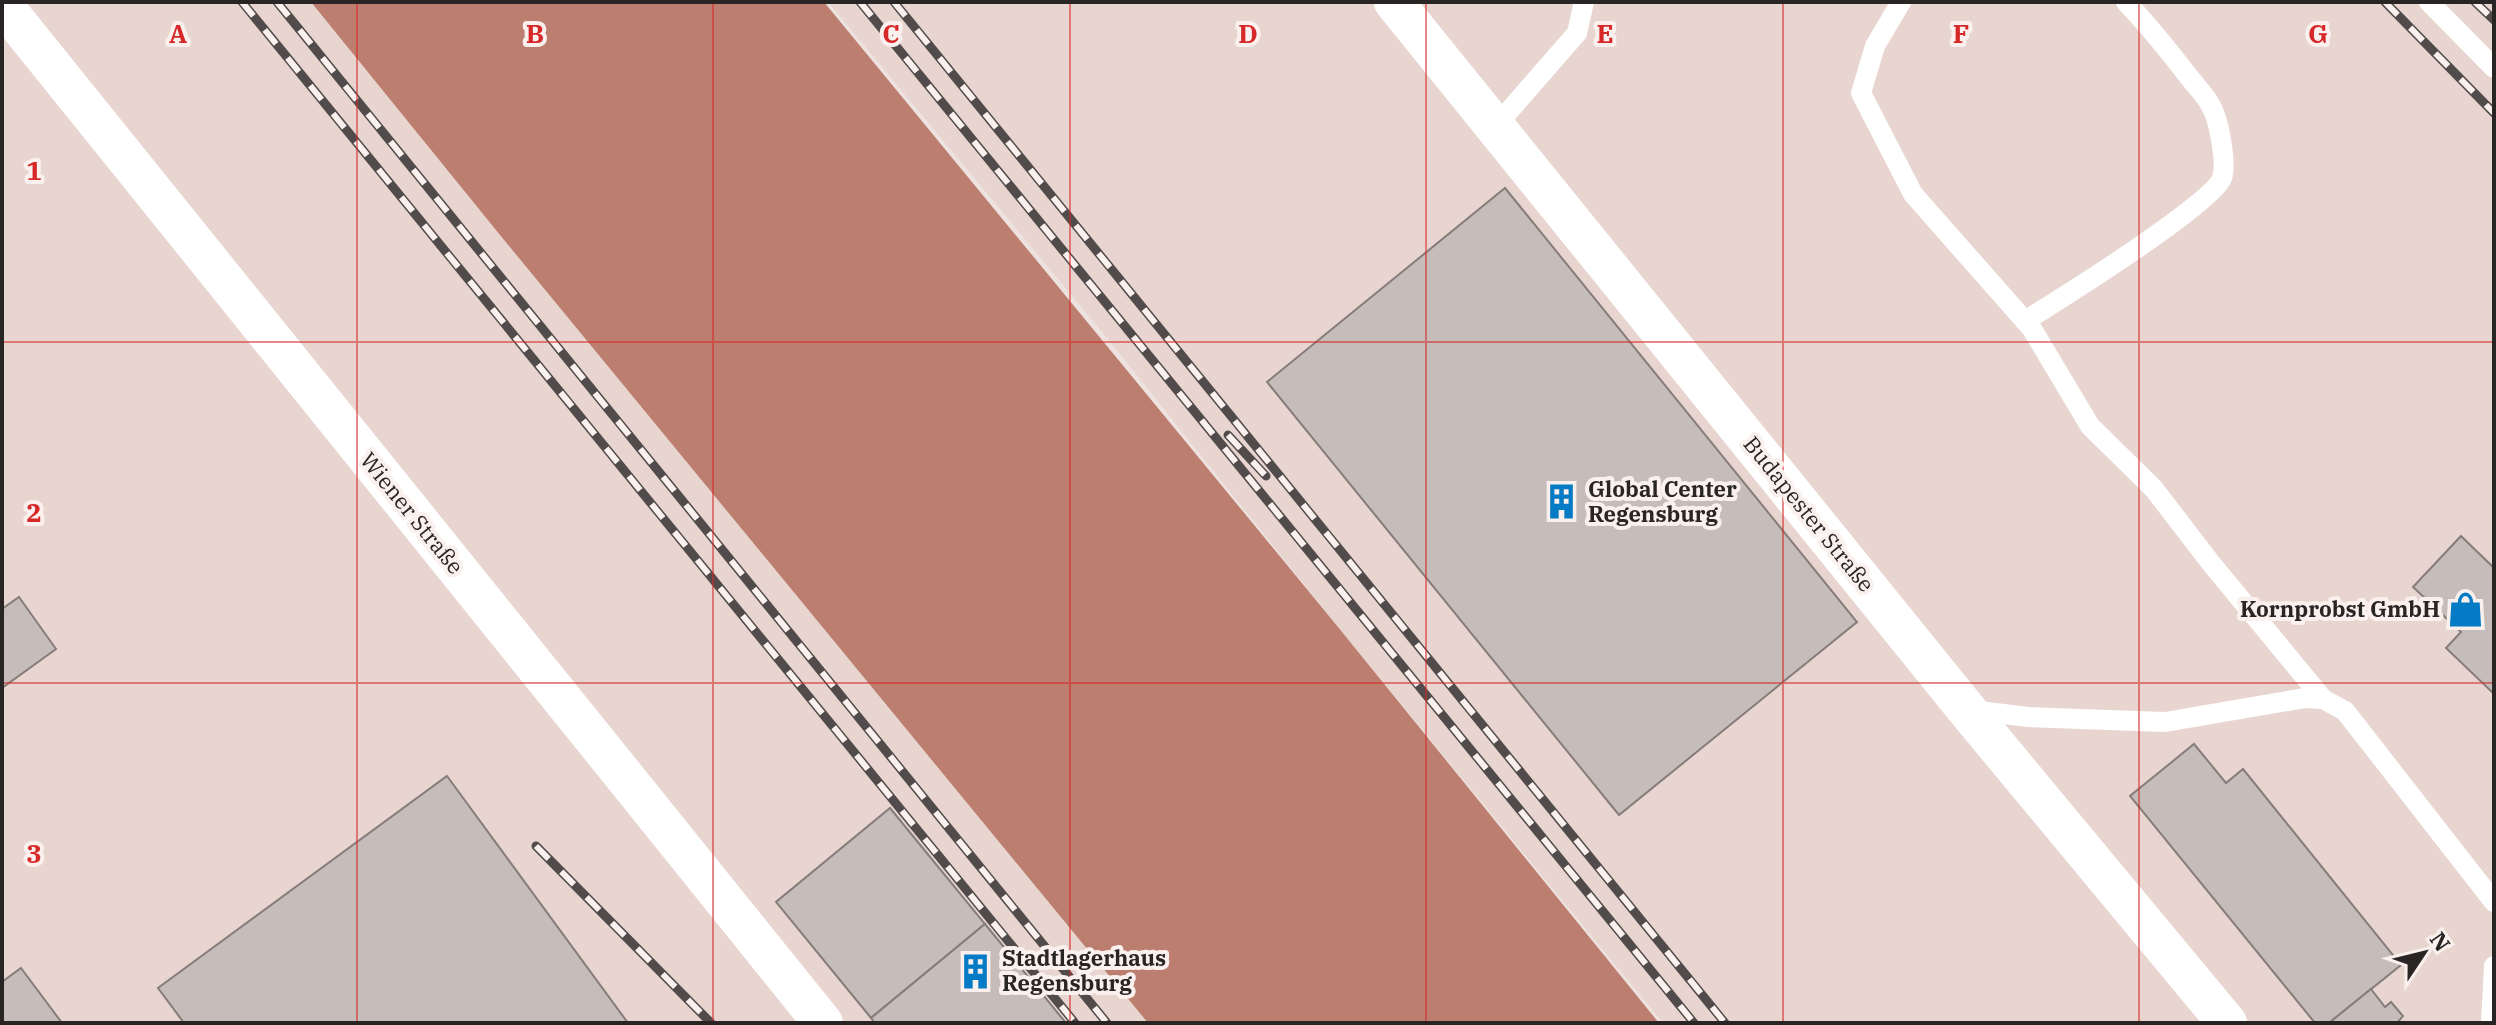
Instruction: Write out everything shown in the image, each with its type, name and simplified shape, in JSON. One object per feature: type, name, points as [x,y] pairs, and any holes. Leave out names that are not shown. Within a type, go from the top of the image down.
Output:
[{"type":"street","name":"Budapester Straße","points":[[1394,2],[1967,710],[2227,1023]]},
{"type":"street","name":"Wiener Straße","points":[[2,4],[823,1023]]},
{"type":"lane","points":[[1495,127],[1577,33],[1584,2]]},
{"type":"lane","points":[[1901,2],[1875,46],[1861,93],[1913,194],[2032,329],[2090,426],[2154,489],[2323,699],[2345,711],[2494,902]]},
{"type":"lane","points":[[2025,321],[2096,277],[2202,202],[2222,180],[2222,154],[2212,107],[2149,26],[2126,2]]},
{"type":"lane","points":[[2429,2],[2494,68]]},
{"type":"lane","points":[[1967,710],[2028,717],[2165,722],[2305,698],[2323,699]]},
{"type":"lane","points":[[2491,1023],[2494,966]]},
{"type":"shaded area","points":[[2,2],[311,2],[1148,1023],[2,1023]]},
{"type":"shaded area","points":[[311,2],[824,2],[1659,1023],[1148,1023]]},
{"type":"shaded area","points":[[828,2],[2494,2],[2494,1023],[1663,1023],[1338,627],[1112,344]]},
{"type":"building","name":"Global Center Regensburg","points":[[1505,188],[1857,622],[1619,815],[1267,382]]},
{"type":"building","name":"Kornprobst GmbH","points":[[2461,536],[2494,568],[2494,694],[2446,648],[2461,632],[2413,587]]},
{"type":"building","points":[[19,597],[56,649],[2,688],[2,609]]},
{"type":"building","points":[[2194,744],[2226,783],[2243,769],[2401,965],[2329,1023],[2315,1023],[2130,796]]},
{"type":"building","points":[[447,776],[628,1023],[184,1023],[158,988]]},
{"type":"building","points":[[890,808],[985,924],[871,1018],[776,902]]},
{"type":"building","name":"Stadtlagerhaus Regensburg","points":[[985,924],[1066,1023],[875,1023],[871,1018]]},
{"type":"building","points":[[21,968],[62,1023],[2,1022],[2,982]]},
{"type":"building","points":[[2371,989],[2385,1007],[2391,1002],[2403,1016],[2397,1023],[2329,1023]]},
{"type":"railway","points":[[242,2],[1075,1023]]},
{"type":"railway","points":[[277,2],[1107,1023]]},
{"type":"railway","points":[[860,2],[1694,1023]]},
{"type":"railway","points":[[894,2],[1725,1023]]},
{"type":"railway","points":[[2385,2],[2494,113]]},
{"type":"railway","points":[[2475,2],[2494,20]]},
{"type":"railway","points":[[1228,435],[1266,476]]},
{"type":"railway","points":[[536,846],[711,1023]]},
{"type":"place","name":"Global Center Regensburg","points":[[1562,502]]},
{"type":"place","name":"Kornprobst GmbH","points":[[2466,609]]},
{"type":"place","name":"Stadtlagerhaus Regensburg","points":[[976,971]]}]
